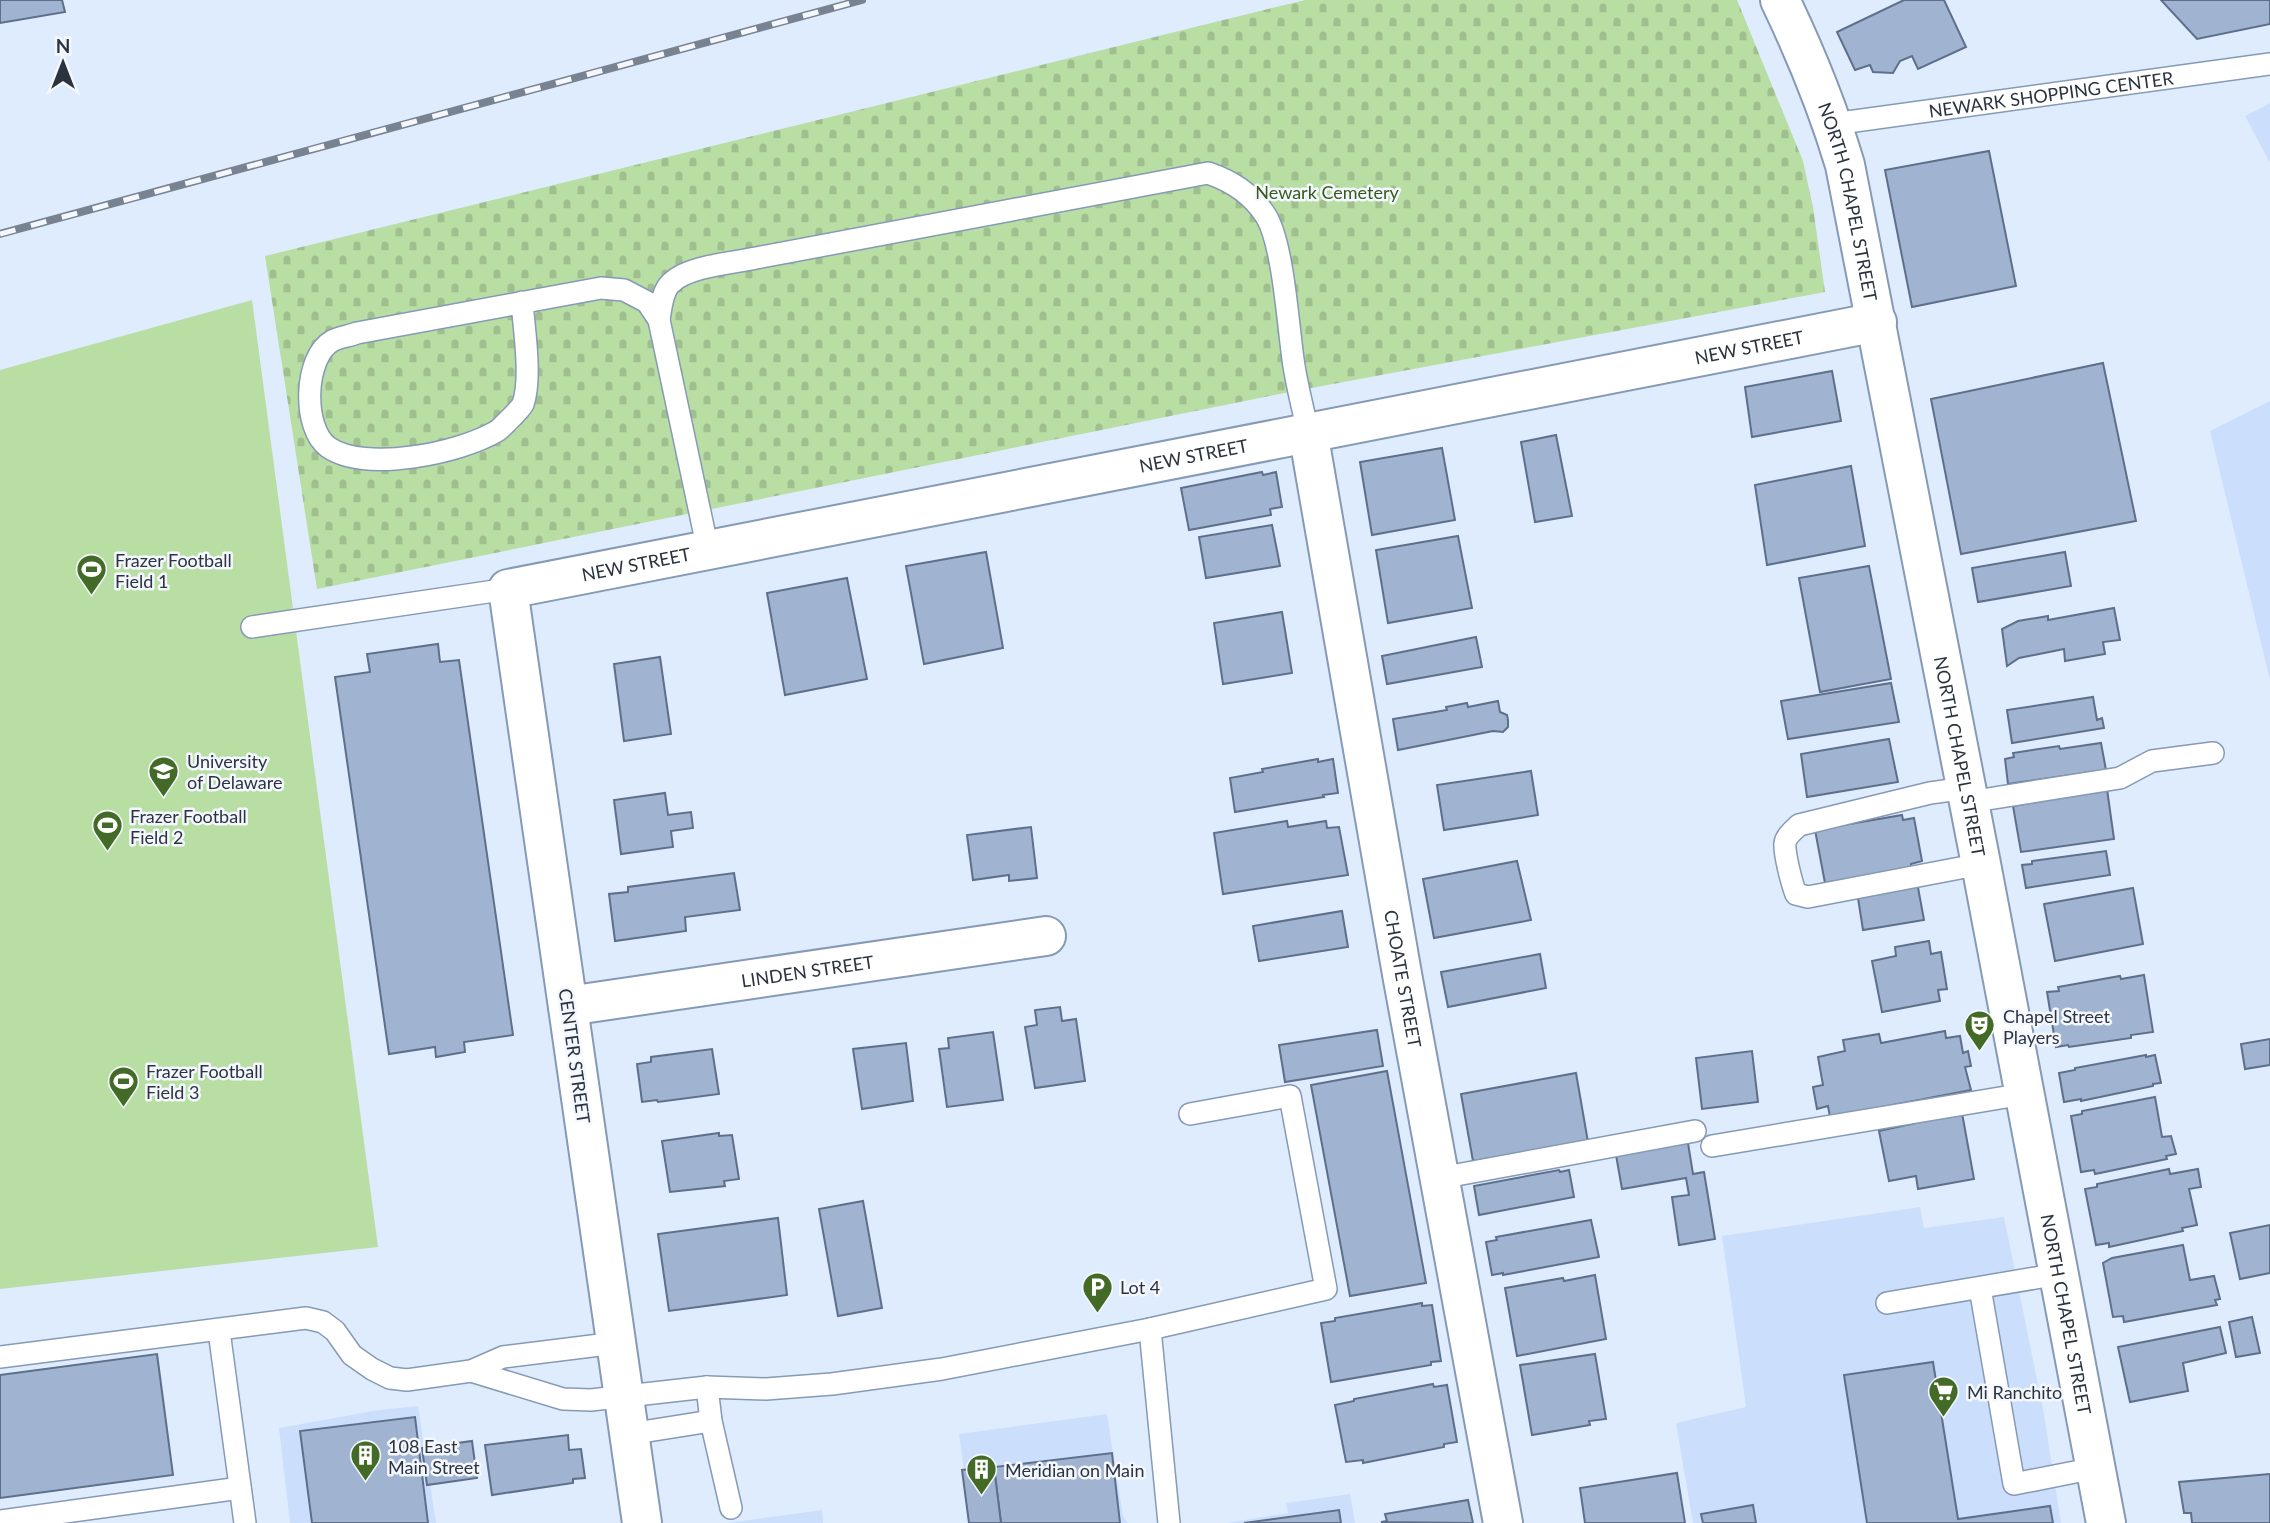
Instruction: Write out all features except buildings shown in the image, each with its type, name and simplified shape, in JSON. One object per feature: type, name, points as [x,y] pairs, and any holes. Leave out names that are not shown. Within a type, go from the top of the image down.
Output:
[{"type":"street","name":"NORTH CHAPEL STREET","points":[[1780,0],[1806,54],[1833,124],[1845,165],[2106,1523]]},
{"type":"street","name":"NEW STREET","points":[[509,589],[1877,322]]},
{"type":"street","name":"CHOATE STREET","points":[[1308,432],[1503,1523]]},
{"type":"street","name":"CENTER STREET","points":[[509,589],[642,1523]]},
{"type":"street","name":"LINDEN STREET","points":[[568,1006],[1045,936]]},
{"type":"lane","name":"NEWARK SHOPPING CENTER","points":[[1833,124],[2270,64]]},
{"type":"lane","points":[[708,550],[659,320],[662,302],[670,283],[691,271],[1208,173],[1229,180],[1250,196],[1268,218],[1277,246],[1293,363],[1308,432]]},
{"type":"lane","points":[[522,302],[527,371],[523,405],[499,430],[464,446],[380,460],[347,457],[325,446],[312,423],[309,391],[315,361],[331,341],[358,333],[522,302],[601,288],[624,290],[647,302],[659,320]]},
{"type":"lane","points":[[252,627],[509,589]]},
{"type":"lane","points":[[1981,864],[1808,897],[1797,894],[1793,887],[1785,843],[1789,834],[1799,825],[1930,793],[1968,795],[2120,778],[2152,761],[2213,753]]},
{"type":"lane","points":[[1712,1146],[2025,1094]]},
{"type":"lane","points":[[471,1371],[563,1399],[591,1401],[707,1387],[766,1389],[832,1384],[995,1360],[1150,1329],[1326,1289],[1290,1096],[1191,1114]]},
{"type":"lane","points":[[1440,1178],[1695,1131]]},
{"type":"lane","points":[[1887,1303],[2059,1274]]},
{"type":"lane","points":[[1980,1288],[2014,1484],[2095,1468]]},
{"type":"lane","points":[[0,1357],[306,1318],[323,1322],[335,1331],[352,1355],[372,1368],[390,1378],[407,1380],[471,1371],[503,1357],[616,1343]]},
{"type":"lane","points":[[1150,1329],[1169,1523]]},
{"type":"lane","points":[[219,1331],[245,1523]]},
{"type":"lane","points":[[707,1387],[711,1421],[732,1508]]},
{"type":"lane","points":[[629,1434],[711,1421]]},
{"type":"lane","points":[[0,1521],[240,1488]]},
{"type":"shaded area","points":[[2270,103],[2270,163],[2245,116]]},
{"type":"shaded area","points":[[2270,401],[2270,680],[2210,431]]},
{"type":"shaded area","points":[[1920,1207],[1924,1228],[2004,1217],[2044,1414],[2061,1523],[1693,1523],[1676,1423],[1746,1407],[1722,1236]]},
{"type":"shaded area","name":"108 East Main Street","points":[[418,1406],[436,1523],[290,1523],[279,1428],[379,1410]]},
{"type":"shaded area","points":[[1107,1414],[1123,1516],[1128,1523],[971,1523],[959,1434]]},
{"type":"shaded area","points":[[1350,1494],[1355,1523],[1227,1523],[1288,1513],[1286,1503]]},
{"type":"shaded area","points":[[822,1510],[823,1523],[727,1523]]},
{"type":"green space","name":"Newark Cemetery","points":[[1305,0],[1737,0],[1803,161],[1813,207],[1825,292],[1274,395],[317,589],[265,256]]},
{"type":"green space","name":"University of Delaware","points":[[252,300],[378,1247],[0,1289],[0,370]]},
{"type":"railway","points":[[0,234],[862,0]]},
{"type":"place","name":"Frazer Football Field 1","points":[[92,597]]},
{"type":"place","name":"University of Delaware","points":[[164,798]]},
{"type":"place","name":"Frazer Football Field 2","points":[[107,853]]},
{"type":"place","name":"Chapel Street Players","points":[[1980,1053]]},
{"type":"place","name":"Frazer Football Field 3","points":[[123,1108]]},
{"type":"place","name":"Lot 4","points":[[1097,1314]]},
{"type":"place","name":"Mi Ranchito","points":[[1944,1419]]},
{"type":"place","name":"108 East Main Street","points":[[365,1483]]},
{"type":"place","name":"Meridian on Main","points":[[982,1497]]}]
